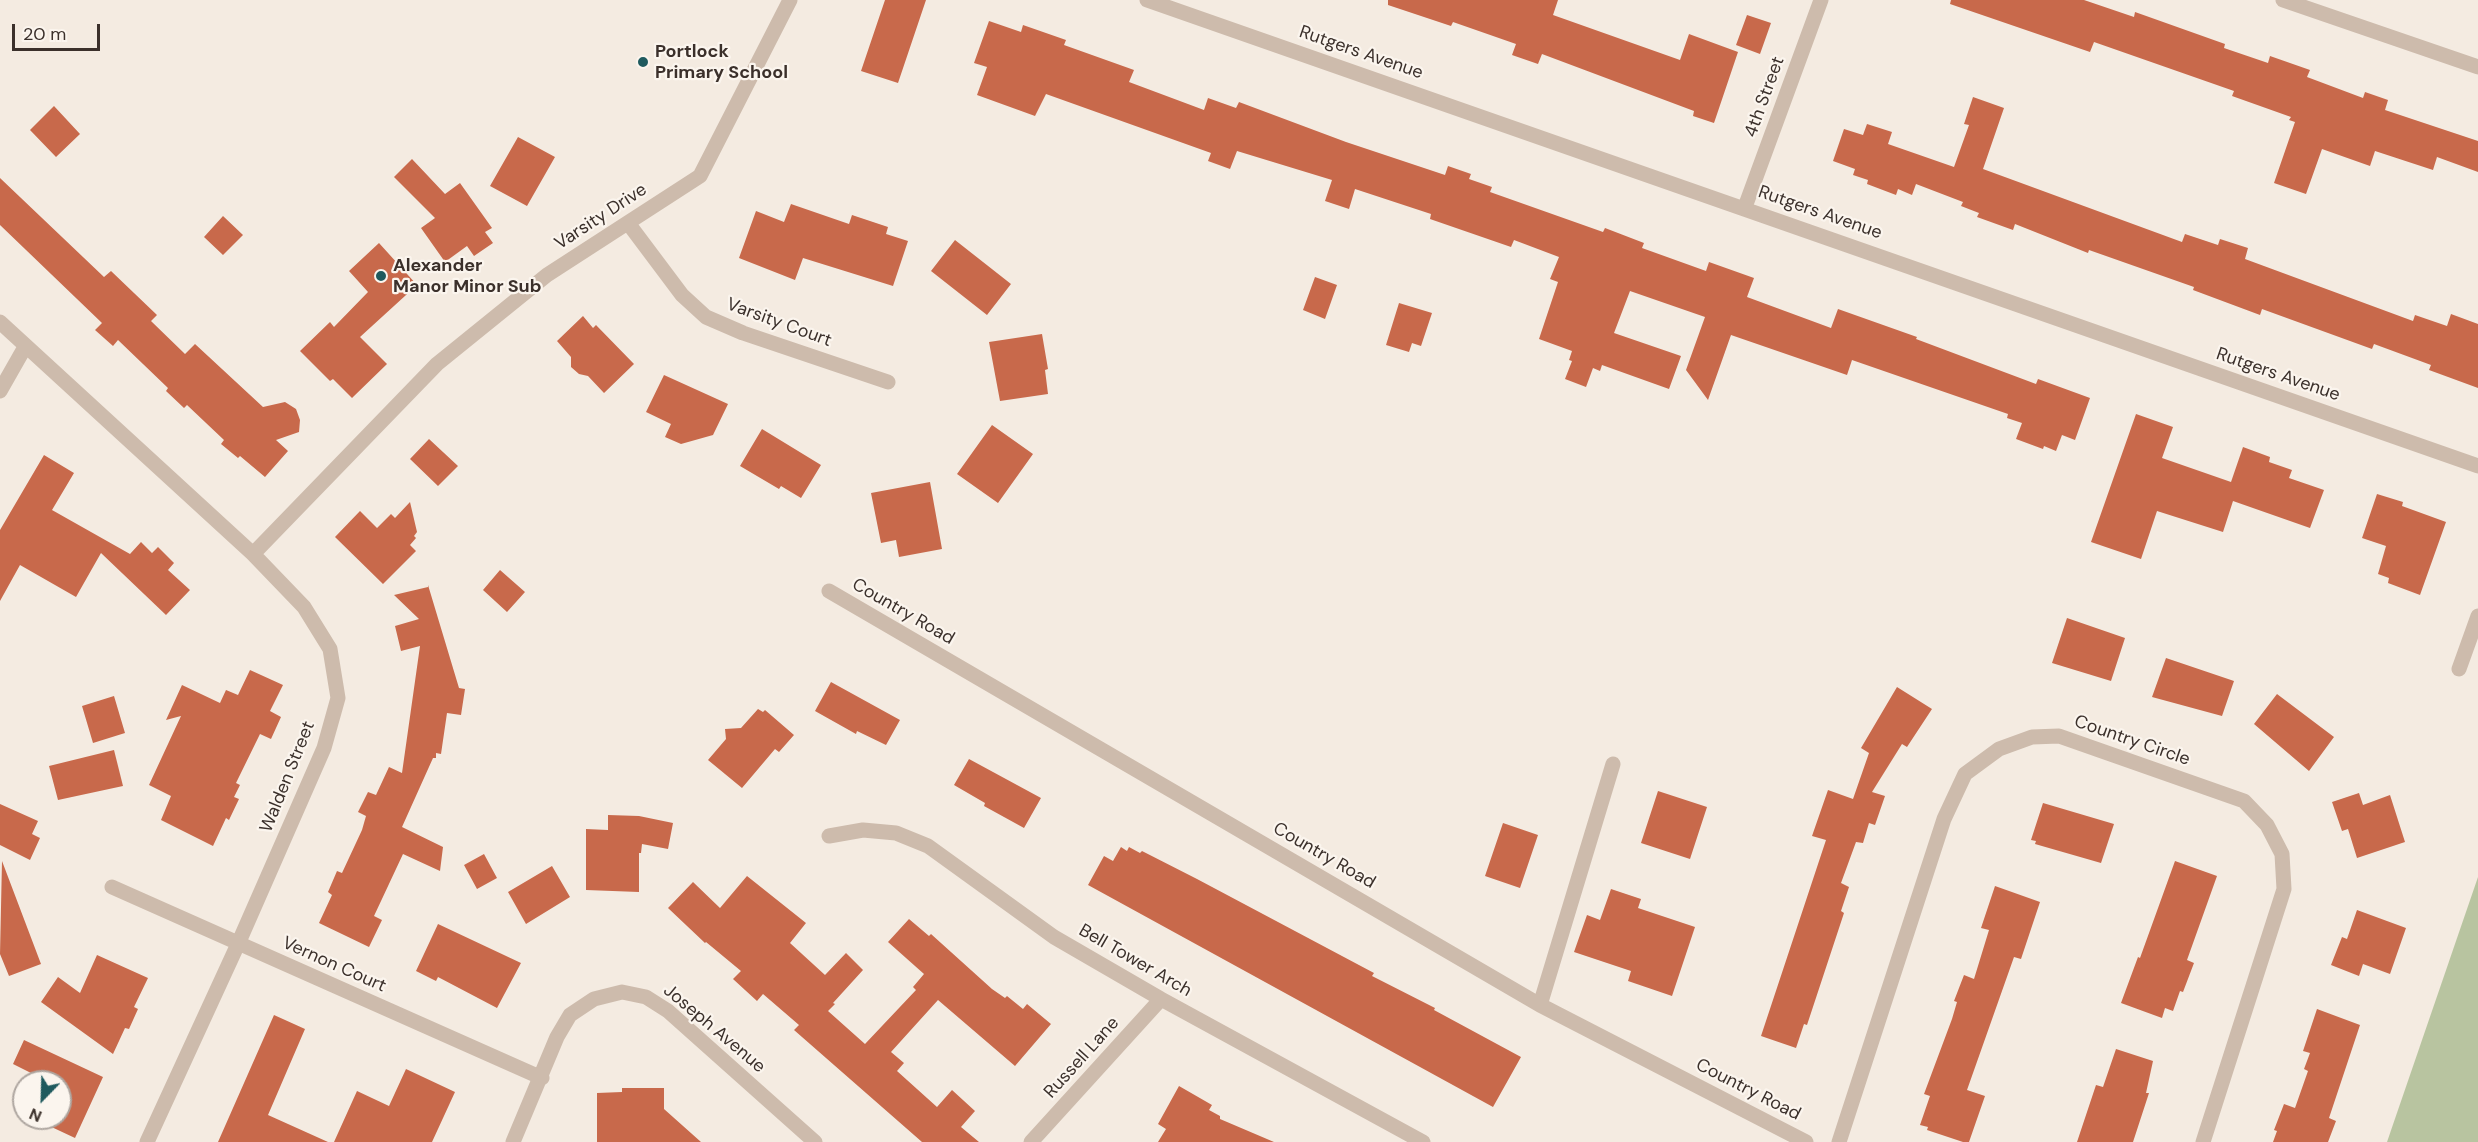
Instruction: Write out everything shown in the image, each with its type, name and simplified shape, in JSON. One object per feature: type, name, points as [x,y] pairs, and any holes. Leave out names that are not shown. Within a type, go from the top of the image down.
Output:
[{"type":"street","name":"Varsity Drive","points":[[253,554],[437,364],[547,275],[700,176],[790,0]]},
{"type":"street","name":"Rutgers Avenue","points":[[1148,0],[1745,207],[2478,466]]},
{"type":"street","name":"4th Street","points":[[1745,207],[1821,0]]},
{"type":"street","points":[[2283,0],[2478,67]]},
{"type":"street","name":"Varsity Court","points":[[628,223],[682,295],[706,317],[743,333],[888,382]]},
{"type":"street","name":"Walden Street","points":[[0,322],[253,554],[304,607],[330,649],[338,698],[324,748],[238,944],[147,1142]]},
{"type":"street","points":[[0,391],[26,347]]},
{"type":"street","name":"Country Road","points":[[829,591],[1540,1005],[1806,1142]]},
{"type":"street","points":[[2459,669],[2478,616]]},
{"type":"street","name":"Country Circle","points":[[1839,1142],[1944,819],[1965,774],[1999,749],[2032,737],[2059,736],[2244,801],[2267,825],[2282,854],[2284,890],[2203,1142]]},
{"type":"street","points":[[1540,1005],[1613,764]]},
{"type":"street","name":"Bell Tower Arch","points":[[830,836],[863,830],[896,833],[928,846],[1054,937],[1161,999],[1423,1142]]},
{"type":"street","name":"Vernon Court","points":[[111,887],[542,1078]]},
{"type":"street","name":"Joseph Avenue","points":[[513,1142],[542,1078],[557,1037],[570,1015],[594,999],[622,992],[646,998],[668,1011],[814,1142]]},
{"type":"street","name":"Russell Lane","points":[[1031,1142],[1161,999]]},
{"type":"green space","points":[[2478,877],[2478,1142],[2387,1142]]},
{"type":"building","points":[[885,0],[926,0],[898,83],[861,71]]},
{"type":"building","points":[[1388,0],[1558,0],[1553,15],[1680,60],[1689,34],[1738,52],[1714,123],[1693,116],[1694,111],[1542,54],[1538,64],[1512,55],[1516,44],[1453,22],[1451,26],[1388,5]]},
{"type":"building","points":[[1951,0],[2084,0],[2134,17],[2135,12],[2225,44],[2224,48],[2268,63],[2270,56],[2310,70],[2307,77],[2363,98],[2365,92],[2388,100],[2385,110],[2478,141],[2478,172],[2437,157],[2433,170],[2375,151],[2370,166],[2322,149],[2306,194],[2274,183],[2295,122],[2289,120],[2291,117],[2232,96],[2234,91],[2094,42],[2090,52],[1950,4]]},
{"type":"building","points":[[1747,15],[1771,23],[1760,54],[1736,45]]},
{"type":"building","points":[[989,21],[1021,32],[1023,25],[1066,40],[1064,45],[1134,70],[1129,82],[1204,110],[1208,98],[1236,108],[1239,102],[1346,142],[1445,175],[1448,166],[1471,174],[1469,179],[1492,187],[1490,192],[1603,232],[1605,228],[1644,243],[1642,248],[1706,271],[1709,262],[1754,278],[1747,297],[1831,328],[1838,309],[2036,384],[2038,379],[2090,398],[2075,440],[2062,435],[2056,451],[2044,446],[2043,449],[2016,439],[2022,423],[2007,418],[2008,414],[1852,360],[1847,375],[1731,335],[1708,400],[1686,370],[1705,317],[1630,291],[1614,333],[1681,356],[1669,389],[1602,365],[1600,371],[1593,368],[1586,387],[1565,379],[1572,361],[1569,360],[1572,351],[1539,339],[1558,282],[1550,279],[1559,257],[1514,240],[1511,247],[1430,219],[1431,214],[1355,189],[1349,209],[1325,201],[1332,180],[1237,151],[1230,169],[1208,161],[1211,153],[1046,94],[1035,116],[977,95],[987,67],[974,63]]},
{"type":"building","points":[[1973,97],[2004,108],[1983,169],[2182,242],[2185,234],[2218,245],[2220,239],[2248,248],[2245,259],[2413,321],[2415,315],[2447,326],[2451,314],[2478,324],[2478,388],[2429,370],[2431,365],[2374,344],[2372,349],[2262,309],[2260,315],[2193,290],[2194,287],[2089,250],[2088,253],[2015,224],[2013,230],[1977,217],[1979,213],[1961,206],[1963,202],[1916,184],[1912,195],[1898,189],[1896,195],[1867,184],[1868,180],[1853,175],[1855,169],[1833,161],[1844,129],[1863,135],[1867,124],[1892,132],[1888,144],[1954,167],[1969,125],[1964,124]]},
{"type":"building","points":[[54,106],[80,134],[56,157],[30,130]]},
{"type":"building","points":[[518,137],[555,157],[527,206],[490,186]]},
{"type":"building","points":[[412,159],[445,194],[460,183],[492,228],[485,232],[493,243],[474,256],[467,246],[445,262],[421,228],[435,218],[394,177]]},
{"type":"building","points":[[0,178],[104,277],[111,271],[157,315],[151,321],[185,354],[195,344],[263,407],[285,402],[296,409],[300,420],[299,432],[276,440],[288,451],[265,477],[240,456],[238,458],[221,444],[224,440],[187,405],[184,408],[166,391],[168,388],[118,340],[113,346],[95,330],[102,323],[0,225]]},
{"type":"building","points":[[791,204],[849,224],[852,215],[888,227],[886,234],[908,241],[893,286],[803,258],[795,280],[739,258],[756,211],[784,222]]},
{"type":"building","points":[[223,216],[243,235],[223,255],[204,237]]},
{"type":"building","points":[[955,240],[1011,284],[987,315],[931,271]]},
{"type":"building","points":[[379,243],[417,285],[360,337],[387,364],[352,398],[333,379],[330,381],[300,351],[330,322],[334,327],[368,292],[349,271]]},
{"type":"building","points":[[1315,277],[1337,285],[1325,319],[1303,310]]},
{"type":"building","points":[[1399,303],[1432,313],[1421,346],[1412,343],[1409,352],[1386,345]]},
{"type":"building","points":[[583,316],[593,328],[596,325],[634,364],[604,393],[588,376],[579,374],[571,367],[571,357],[557,341]]},
{"type":"building","points":[[1042,334],[1048,369],[1045,370],[1048,394],[1000,401],[989,342]]},
{"type":"building","points":[[664,375],[728,404],[713,435],[681,444],[665,437],[671,424],[646,412]]},
{"type":"building","points":[[2136,414],[2173,427],[2162,458],[2231,482],[2243,447],[2270,457],[2269,462],[2292,470],[2289,478],[2324,490],[2310,528],[2233,501],[2223,532],[2157,511],[2141,559],[2091,542]]},
{"type":"building","points":[[992,425],[1033,454],[998,503],[957,474]]},
{"type":"building","points":[[762,429],[821,465],[801,498],[781,486],[779,489],[740,466]]},
{"type":"building","points":[[429,439],[458,466],[438,486],[410,459]]},
{"type":"building","points":[[44,455],[74,473],[52,510],[130,554],[141,542],[152,553],[158,547],[174,563],[168,570],[190,590],[166,615],[101,553],[76,597],[20,565],[0,601],[0,530]]},
{"type":"building","points":[[930,482],[942,549],[899,557],[896,540],[881,543],[871,493]]},
{"type":"building","points":[[2377,494],[2403,502],[2402,506],[2446,522],[2420,595],[2388,583],[2389,578],[2378,574],[2386,546],[2362,538]]},
{"type":"building","points":[[410,502],[417,532],[414,536],[416,538],[410,545],[416,551],[383,584],[335,537],[360,511],[377,528],[391,514],[395,518]]},
{"type":"building","points":[[500,570],[525,592],[507,612],[483,590]]},
{"type":"building","points":[[428,585],[459,688],[465,689],[461,715],[447,713],[441,754],[436,753],[436,758],[433,758],[402,827],[443,847],[440,871],[403,854],[374,916],[382,920],[369,947],[319,923],[332,895],[328,892],[337,871],[342,873],[362,830],[366,816],[358,812],[368,792],[376,795],[389,767],[402,773],[420,646],[401,651],[395,626],[419,619],[394,595],[428,587]]},
{"type":"building","points":[[2067,618],[2125,638],[2111,681],[2052,663]]},
{"type":"building","points":[[2166,658],[2234,681],[2222,716],[2152,697]]},
{"type":"building","points":[[250,670],[283,685],[270,711],[281,717],[271,739],[260,734],[236,783],[240,785],[234,797],[239,799],[229,820],[226,818],[213,846],[161,820],[171,796],[149,785],[181,716],[166,720],[182,685],[220,703],[226,690],[238,695]]},
{"type":"building","points":[[831,682],[900,720],[886,745],[857,731],[856,734],[815,711]]},
{"type":"building","points":[[1897,687],[1932,709],[1907,747],[1902,744],[1872,792],[1885,796],[1875,825],[1869,823],[1863,843],[1856,842],[1841,883],[1849,887],[1841,911],[1844,913],[1807,1025],[1804,1024],[1796,1048],[1761,1036],[1826,840],[1812,836],[1828,790],[1853,799],[1869,753],[1861,748]]},
{"type":"building","points":[[2277,694],[2334,737],[2309,771],[2254,724]]},
{"type":"building","points":[[114,696],[125,733],[93,743],[82,706]]},
{"type":"building","points":[[758,709],[763,712],[765,710],[794,735],[779,752],[775,749],[742,788],[708,760],[726,739],[725,729],[741,728]]},
{"type":"building","points":[[114,750],[123,786],[58,800],[49,766]]},
{"type":"building","points":[[969,759],[1041,798],[1024,828],[984,806],[985,803],[954,785]]},
{"type":"building","points":[[1658,791],[1707,807],[1690,859],[1641,843]]},
{"type":"building","points":[[2359,793],[2363,805],[2390,795],[2405,842],[2357,858],[2348,829],[2342,831],[2332,802]]},
{"type":"building","points":[[2043,803],[2114,824],[2101,863],[2035,844],[2036,841],[2031,840]]},
{"type":"building","points":[[0,804],[38,821],[32,834],[40,838],[30,860],[0,845]]},
{"type":"building","points":[[608,815],[639,816],[673,823],[668,849],[642,844],[641,853],[639,853],[639,892],[586,890],[586,829],[608,830]]},
{"type":"building","points":[[1503,823],[1538,835],[1520,888],[1485,876]]},
{"type":"building","points":[[1121,847],[1127,851],[1129,847],[1140,853],[1142,851],[1197,879],[1374,973],[1372,976],[1435,1008],[1434,1010],[1521,1057],[1493,1107],[1088,885],[1104,856],[1113,861]]},
{"type":"building","points":[[484,854],[497,878],[477,889],[464,865]]},
{"type":"building","points":[[2,861],[41,964],[9,976],[0,954]]},
{"type":"building","points":[[2175,861],[2217,876],[2187,960],[2194,963],[2183,992],[2180,991],[2173,1011],[2165,1008],[2162,1018],[2121,1003]]},
{"type":"building","points":[[552,866],[570,897],[526,924],[508,892]]},
{"type":"building","points":[[747,876],[806,923],[790,943],[825,975],[846,953],[863,970],[828,1011],[865,1044],[916,990],[913,987],[924,974],[888,942],[909,919],[929,936],[931,934],[992,989],[1005,998],[1007,996],[1023,1009],[1027,1004],[1051,1024],[1015,1066],[938,1000],[891,1052],[904,1063],[897,1071],[937,1107],[952,1090],[975,1111],[961,1127],[979,1142],[922,1142],[794,1030],[799,1025],[763,994],[757,1001],[733,979],[741,971],[705,943],[668,908],[693,882],[720,908]]},
{"type":"building","points":[[1995,886],[2040,902],[2021,959],[2014,957],[1967,1090],[1985,1096],[1969,1142],[1963,1142],[1927,1130],[1928,1127],[1920,1125],[1930,1096],[1924,1094],[1952,1019],[1957,1002],[1954,1001],[1964,975],[1974,979],[1989,930],[1981,928]]},
{"type":"building","points":[[1611,889],[1641,899],[1638,908],[1695,927],[1672,996],[1628,981],[1631,971],[1574,952],[1587,915],[1600,920]]},
{"type":"building","points":[[2357,910],[2406,928],[2390,974],[2363,964],[2359,976],[2331,965],[2342,937],[2347,939]]},
{"type":"building","points":[[438,924],[521,963],[497,1008],[438,977],[436,981],[416,971]]},
{"type":"building","points":[[97,955],[148,978],[134,1007],[138,1009],[129,1029],[125,1028],[113,1054],[41,1002],[58,977],[80,993]]},
{"type":"building","points":[[2317,1009],[2360,1025],[2329,1118],[2336,1121],[2328,1142],[2273,1142],[2277,1131],[2274,1130],[2284,1104],[2295,1108],[2308,1071],[2304,1069],[2310,1053],[2303,1051]]},
{"type":"building","points":[[274,1015],[305,1029],[268,1115],[328,1142],[218,1142]]},
{"type":"building","points":[[24,1040],[103,1077],[75,1138],[58,1130],[72,1130],[72,1070],[25,1070],[13,1064]]},
{"type":"building","points":[[2116,1049],[2153,1061],[2146,1093],[2149,1093],[2133,1142],[2077,1142],[2096,1085],[2103,1087]]},
{"type":"building","points":[[406,1069],[455,1092],[432,1142],[334,1142],[357,1091],[389,1106]]},
{"type":"building","points":[[1179,1086],[1212,1105],[1209,1110],[1220,1116],[1220,1119],[1274,1142],[1158,1142],[1166,1129],[1158,1124]]},
{"type":"building","points":[[622,1088],[664,1088],[664,1109],[701,1142],[597,1142],[597,1093],[622,1092]]},
{"type":"place","name":"Portlock Primary School","points":[[643,62]]},
{"type":"place","name":"Alexander Manor Minor Sub","points":[[381,276]]}]
